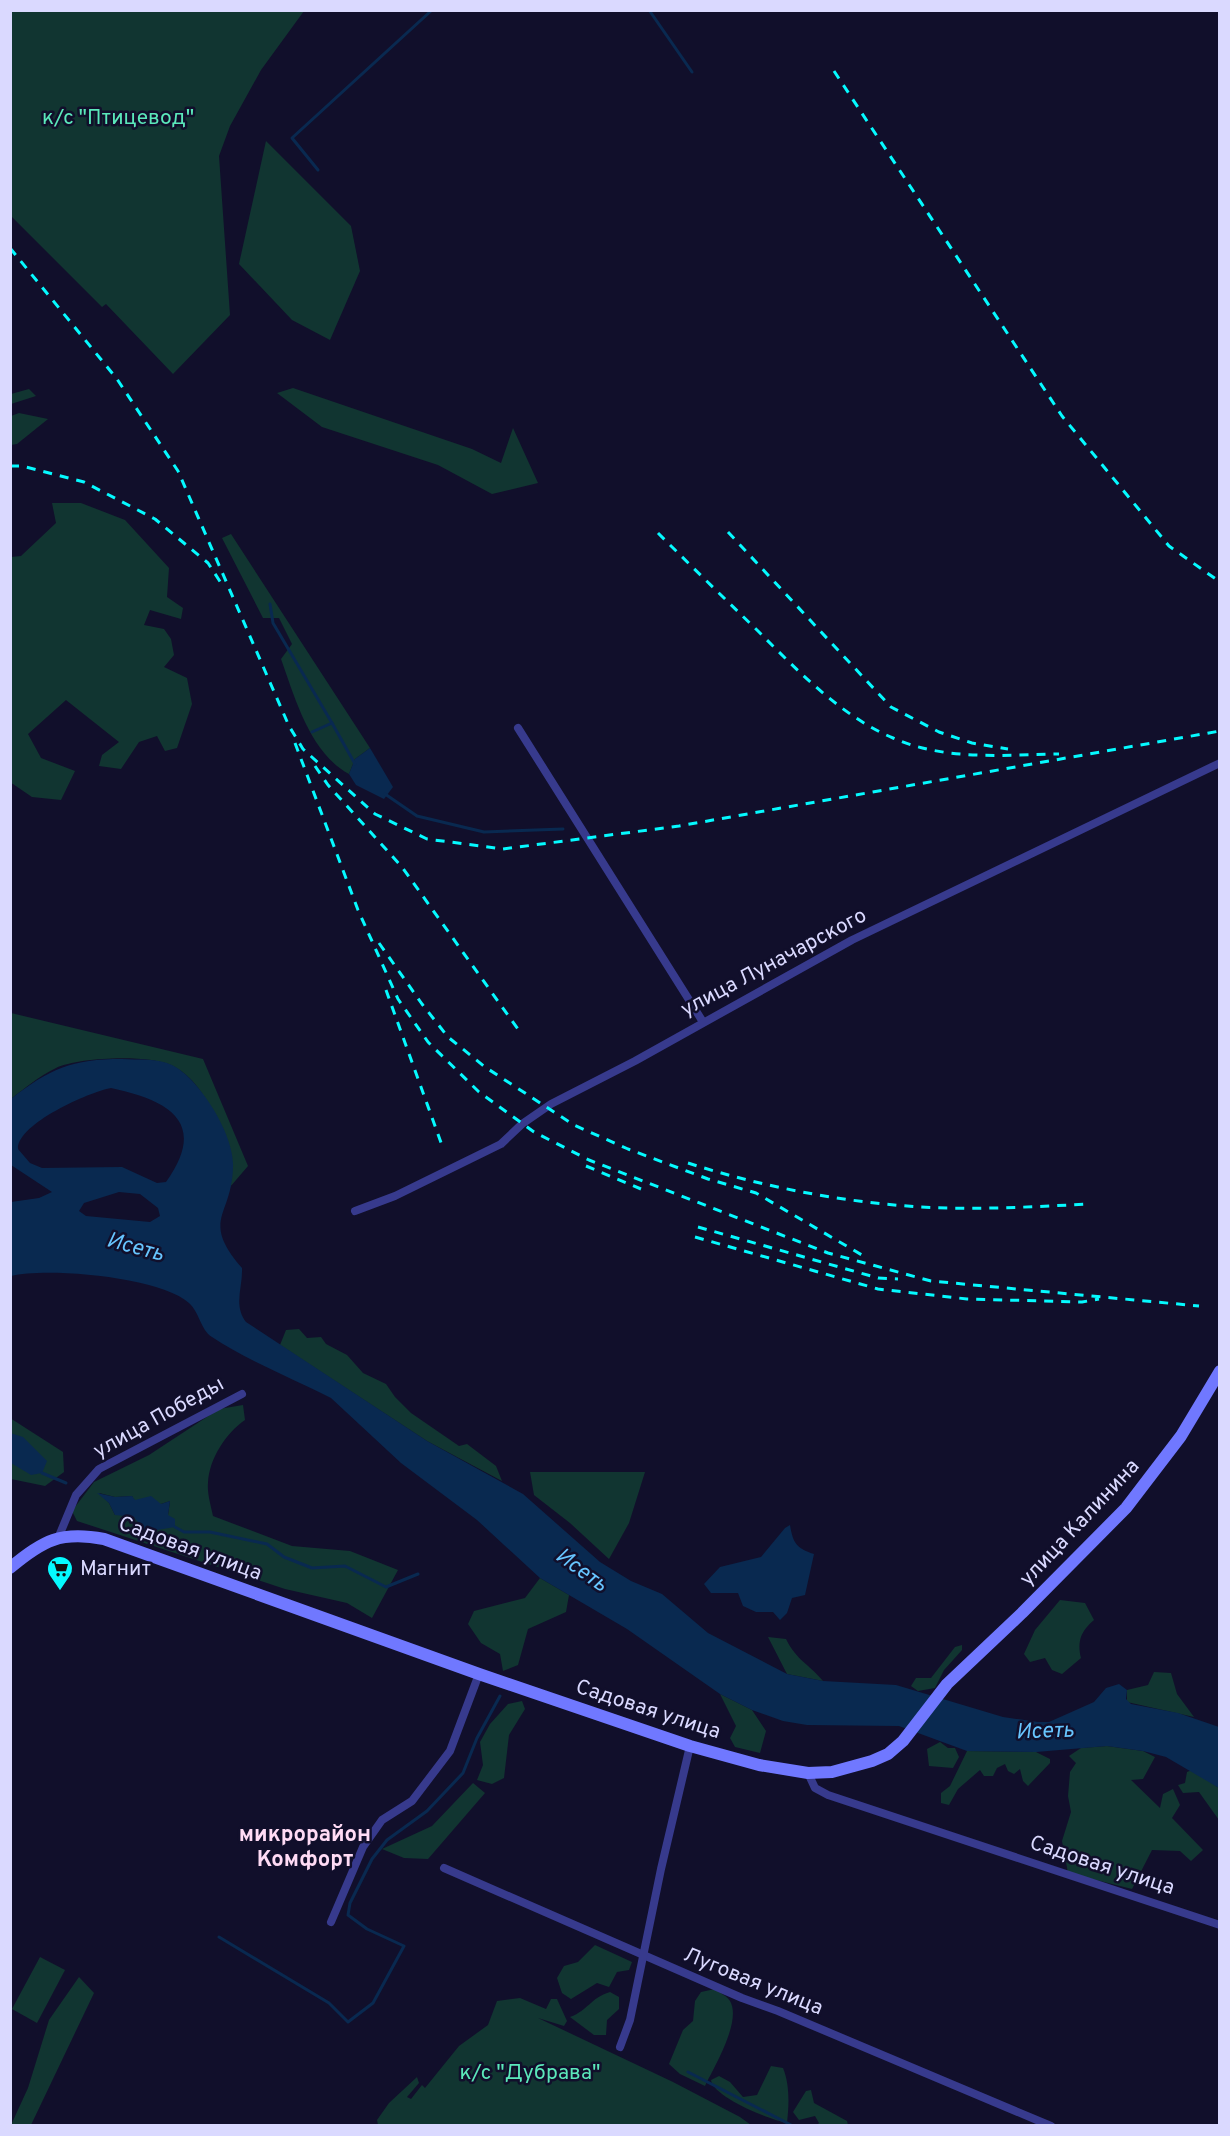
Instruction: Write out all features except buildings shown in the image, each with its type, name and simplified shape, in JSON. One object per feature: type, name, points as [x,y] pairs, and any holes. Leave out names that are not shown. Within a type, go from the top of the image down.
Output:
[{"type":"main road","name":"улица Калинина","points":[[808,1773],[832,1772],[872,1761],[888,1754],[903,1741],[947,1683],[1022,1613],[1126,1508],[1181,1436],[1220,1371]]},
{"type":"main road","name":"Садовая улица","points":[[59,1536],[81,1534],[104,1539],[479,1674],[690,1746],[759,1764],[808,1773]]},
{"type":"main road","points":[[10,1568],[33,1548],[59,1536]]},
{"type":"street","points":[[518,728],[703,1022]]},
{"type":"street","name":"улица Луначарского","points":[[355,1210],[395,1196],[501,1144],[522,1124],[551,1104],[871,931],[1220,763]]},
{"type":"street","name":"улица Победы","points":[[59,1536],[76,1495],[99,1469],[242,1394]]},
{"type":"street","points":[[331,1922],[363,1847],[382,1820],[412,1801],[450,1751],[479,1674]]},
{"type":"street","points":[[620,2048],[630,2020],[642,1956],[690,1746]]},
{"type":"street","name":"Садовая улица","points":[[808,1773],[815,1788],[828,1795],[1220,1925]]},
{"type":"street","name":"Луговая улица","points":[[444,1868],[642,1956],[1051,2126]]},
{"type":"green space","name":"к/с \"Птицевод\"","points":[[11,10],[304,11],[261,70],[230,126],[219,156],[230,315],[173,374],[106,304],[102,307],[11,216]]},
{"type":"green space","points":[[266,141],[351,226],[360,271],[330,340],[292,320],[239,264]]},
{"type":"green space","points":[[293,388],[472,449],[501,463],[513,428],[538,483],[492,494],[438,465],[322,427],[277,393]]},
{"type":"green space","points":[[29,389],[36,396],[11,404],[11,394]]},
{"type":"green space","points":[[19,413],[48,419],[17,444],[11,445],[11,416]]},
{"type":"green space","points":[[52,503],[81,503],[125,520],[169,568],[167,597],[183,608],[181,619],[150,610],[144,625],[164,629],[171,639],[174,655],[164,667],[187,678],[192,704],[177,748],[165,751],[157,736],[139,742],[121,769],[99,766],[102,755],[119,742],[66,700],[28,734],[41,758],[75,771],[61,800],[32,797],[10,782],[11,557],[21,556],[56,523]]},
{"type":"green space","points":[[231,534],[370,748],[355,759],[349,774],[335,765],[324,753],[314,739],[298,707],[281,659],[292,644],[279,618],[263,618],[222,538]]},
{"type":"green space","points":[[11,1013],[203,1059],[248,1166],[230,1187],[232,1170],[229,1156],[215,1117],[206,1100],[189,1077],[173,1066],[162,1062],[114,1058],[67,1064],[32,1082],[11,1099]]},
{"type":"green space","points":[[299,1329],[307,1338],[321,1337],[326,1344],[347,1355],[363,1373],[386,1384],[411,1413],[459,1446],[467,1444],[496,1466],[502,1481],[427,1441],[280,1345],[286,1330]]},
{"type":"green space","points":[[243,1405],[245,1420],[225,1439],[215,1456],[209,1474],[208,1487],[213,1516],[292,1546],[350,1551],[398,1570],[372,1618],[347,1603],[285,1589],[77,1521],[72,1511],[94,1482],[149,1455],[219,1409]],"holes":[[[99,1493],[115,1497],[132,1496],[135,1501],[161,1504],[170,1501],[168,1515],[115,1515],[109,1503]]]},
{"type":"green space","points":[[10,1418],[63,1452],[64,1472],[45,1486],[11,1479]]},
{"type":"green space","points":[[530,1472],[645,1472],[629,1523],[609,1559],[570,1523],[534,1495]]},
{"type":"green space","points":[[540,1578],[569,1595],[566,1612],[528,1629],[518,1665],[503,1671],[500,1654],[481,1643],[468,1624],[474,1611],[525,1598]]},
{"type":"green space","points":[[1060,1600],[1085,1603],[1094,1620],[1081,1637],[1081,1658],[1062,1674],[1052,1670],[1045,1658],[1030,1662],[1024,1654],[1035,1630]]},
{"type":"green space","points":[[768,1637],[786,1639],[799,1657],[823,1681],[787,1674]]},
{"type":"green space","points":[[962,1645],[962,1650],[944,1670],[935,1688],[918,1691],[911,1686],[916,1678],[931,1678],[955,1647]]},
{"type":"green space","points":[[1154,1672],[1171,1673],[1177,1694],[1194,1717],[1127,1702],[1127,1690],[1148,1685]]},
{"type":"green space","points":[[720,1694],[752,1710],[766,1731],[760,1753],[735,1747],[730,1738],[736,1726]]},
{"type":"green space","points":[[522,1701],[525,1709],[509,1735],[504,1778],[492,1784],[477,1780],[483,1765],[480,1742],[490,1724],[508,1704]]},
{"type":"green space","points":[[940,1742],[948,1748],[955,1748],[959,1757],[953,1768],[929,1766],[927,1749]]},
{"type":"green space","points":[[1107,1746],[1143,1751],[1155,1757],[1143,1779],[1131,1780],[1160,1808],[1163,1794],[1173,1789],[1180,1805],[1172,1818],[1203,1850],[1191,1861],[1180,1851],[1152,1850],[1132,1889],[1068,1873],[1062,1841],[1071,1812],[1068,1796],[1070,1772],[1076,1763],[1069,1756],[1081,1748]]},
{"type":"green space","points":[[967,1751],[1036,1752],[1050,1759],[1050,1763],[1028,1786],[1023,1781],[1020,1769],[1014,1774],[1008,1771],[1005,1764],[997,1768],[993,1776],[984,1776],[980,1770],[958,1789],[949,1805],[941,1803],[941,1793],[950,1786]]},
{"type":"green space","points":[[1192,1770],[1219,1788],[1219,1820],[1199,1792],[1183,1793],[1178,1785],[1185,1783],[1187,1772]]},
{"type":"green space","points":[[473,1783],[485,1793],[428,1859],[404,1858],[382,1849],[432,1826]]},
{"type":"green space","points":[[595,1945],[632,1962],[629,1970],[617,1972],[609,1987],[597,1983],[571,1999],[562,1993],[557,1978],[564,1966],[578,1962]]},
{"type":"green space","points":[[40,1957],[65,1970],[37,2023],[12,2009]]},
{"type":"green space","points":[[79,1977],[94,1993],[31,2125],[11,2125],[28,2088],[49,2020]]},
{"type":"green space","points":[[715,1989],[730,2001],[733,2010],[732,2020],[730,2032],[705,2086],[680,2074],[669,2064],[683,2030],[693,2021],[695,2001],[701,1992]]},
{"type":"green space","points":[[610,1992],[619,1997],[619,2009],[607,2020],[606,2035],[594,2035],[570,2017],[598,1997]]},
{"type":"green space","name":"к/с \"Дубрава\"","points":[[520,1998],[546,2009],[551,1999],[557,1999],[567,2021],[564,2026],[538,2018],[673,2082],[751,2125],[378,2125],[377,2120],[389,2103],[417,2077],[419,2083],[407,2097],[411,2099],[422,2085],[425,2088],[459,2046],[488,2025],[497,2001]]},
{"type":"green space","points":[[771,2066],[783,2068],[787,2081],[787,2123],[743,2107],[721,2093],[714,2087],[711,2080],[719,2076],[730,2082],[743,2097],[757,2095]]},
{"type":"green space","points":[[811,2090],[814,2103],[847,2121],[848,2125],[817,2125],[819,2123],[815,2116],[799,2120],[793,2112],[806,2091]]},
{"type":"water","points":[[370,748],[393,787],[384,799],[356,785],[349,774],[355,759]]},
{"type":"water","name":"Исеть","points":[[104,1059],[160,1061],[172,1065],[194,1082],[214,1110],[228,1140],[233,1167],[220,1228],[230,1252],[242,1268],[239,1302],[246,1322],[427,1441],[523,1494],[600,1562],[631,1581],[662,1594],[708,1633],[787,1674],[823,1681],[896,1685],[1003,1717],[1038,1722],[1049,1722],[1094,1702],[1106,1688],[1119,1684],[1127,1690],[1126,1699],[1131,1704],[1178,1713],[1219,1727],[1219,1788],[1166,1757],[1143,1751],[1107,1746],[1036,1752],[967,1751],[899,1726],[807,1725],[783,1721],[752,1710],[720,1694],[627,1629],[540,1578],[477,1520],[401,1463],[331,1398],[212,1337],[205,1330],[193,1307],[175,1294],[103,1276],[50,1273],[11,1276],[11,1202],[39,1198],[52,1192],[11,1165],[11,1099],[50,1073],[75,1064]],"holes":[[[111,1088],[150,1099],[165,1107],[176,1117],[183,1129],[184,1144],[178,1161],[166,1182],[157,1183],[122,1167],[42,1168],[30,1163],[18,1149],[21,1139],[41,1120],[72,1102]],[[119,1192],[140,1194],[158,1208],[160,1216],[150,1222],[86,1216],[79,1211],[84,1203]]]},
{"type":"water","points":[[10,1433],[23,1437],[47,1461],[42,1473],[31,1475],[11,1463]]},
{"type":"water","points":[[97,1493],[115,1497],[132,1496],[135,1500],[151,1496],[161,1504],[170,1501],[168,1515],[175,1519],[175,1527],[145,1532],[134,1517],[115,1515],[109,1503]]},
{"type":"water","points":[[790,1525],[796,1544],[814,1554],[805,1595],[792,1598],[787,1613],[780,1620],[773,1612],[756,1612],[743,1606],[738,1593],[711,1593],[704,1584],[720,1567],[761,1557]]},
{"type":"waterway","points":[[318,170],[292,138],[432,10]]},
{"type":"waterway","points":[[649,10],[692,72]]},
{"type":"waterway","points":[[270,604],[273,623],[332,723],[312,732]]},
{"type":"waterway","points":[[332,723],[355,764]]},
{"type":"waterway","points":[[385,794],[417,816],[484,832],[563,829]]},
{"type":"waterway","points":[[42,1473],[66,1483]]},
{"type":"waterway","points":[[175,1527],[184,1532],[210,1532],[267,1544],[284,1557],[312,1568],[345,1566],[386,1587],[418,1574]]},
{"type":"waterway","points":[[219,1937],[329,2003],[348,2022],[373,2003],[404,1946],[367,1929],[348,1915],[350,1903],[372,1859],[387,1840],[427,1811],[463,1773],[477,1738],[500,1696]]},
{"type":"waterway","points":[[688,2072],[793,2126]]},
{"type":"railway","points":[[834,71],[1062,416],[1169,546],[1220,582]]},
{"type":"railway","points":[[10,248],[117,379],[178,471],[289,726],[303,749],[375,814],[427,839],[503,849],[679,826],[1220,731]]},
{"type":"railway","points":[[10,466],[22,466],[84,482],[155,519],[208,563],[221,583]]},
{"type":"railway","points":[[728,532],[891,707],[939,732],[972,743],[1008,749]]},
{"type":"railway","points":[[658,533],[805,677],[838,705],[874,729],[913,745],[954,753],[1059,754]]},
{"type":"railway","points":[[295,743],[358,910],[398,999],[428,1042],[479,1092],[534,1132],[589,1160],[828,1253],[931,1281],[1199,1306]]},
{"type":"railway","points":[[315,766],[328,785],[402,867],[520,1032]]},
{"type":"railway","points":[[379,943],[448,1037],[485,1067],[574,1125],[628,1149],[708,1179],[756,1193],[867,1258]]},
{"type":"railway","points":[[386,990],[443,1148]]},
{"type":"railway","points":[[688,1163],[774,1186],[891,1205],[983,1208],[1088,1204]]},
{"type":"railway","points":[[586,1166],[641,1189]]},
{"type":"railway","points":[[698,1227],[878,1278],[898,1279]]},
{"type":"railway","points":[[695,1237],[878,1289],[967,1299],[1082,1302],[1099,1299]]},
{"type":"place","name":"Магнит","points":[[60,1592]]},
{"type":"district","name":"микрорайон Комфорт","points":[[305,1848]]}]
